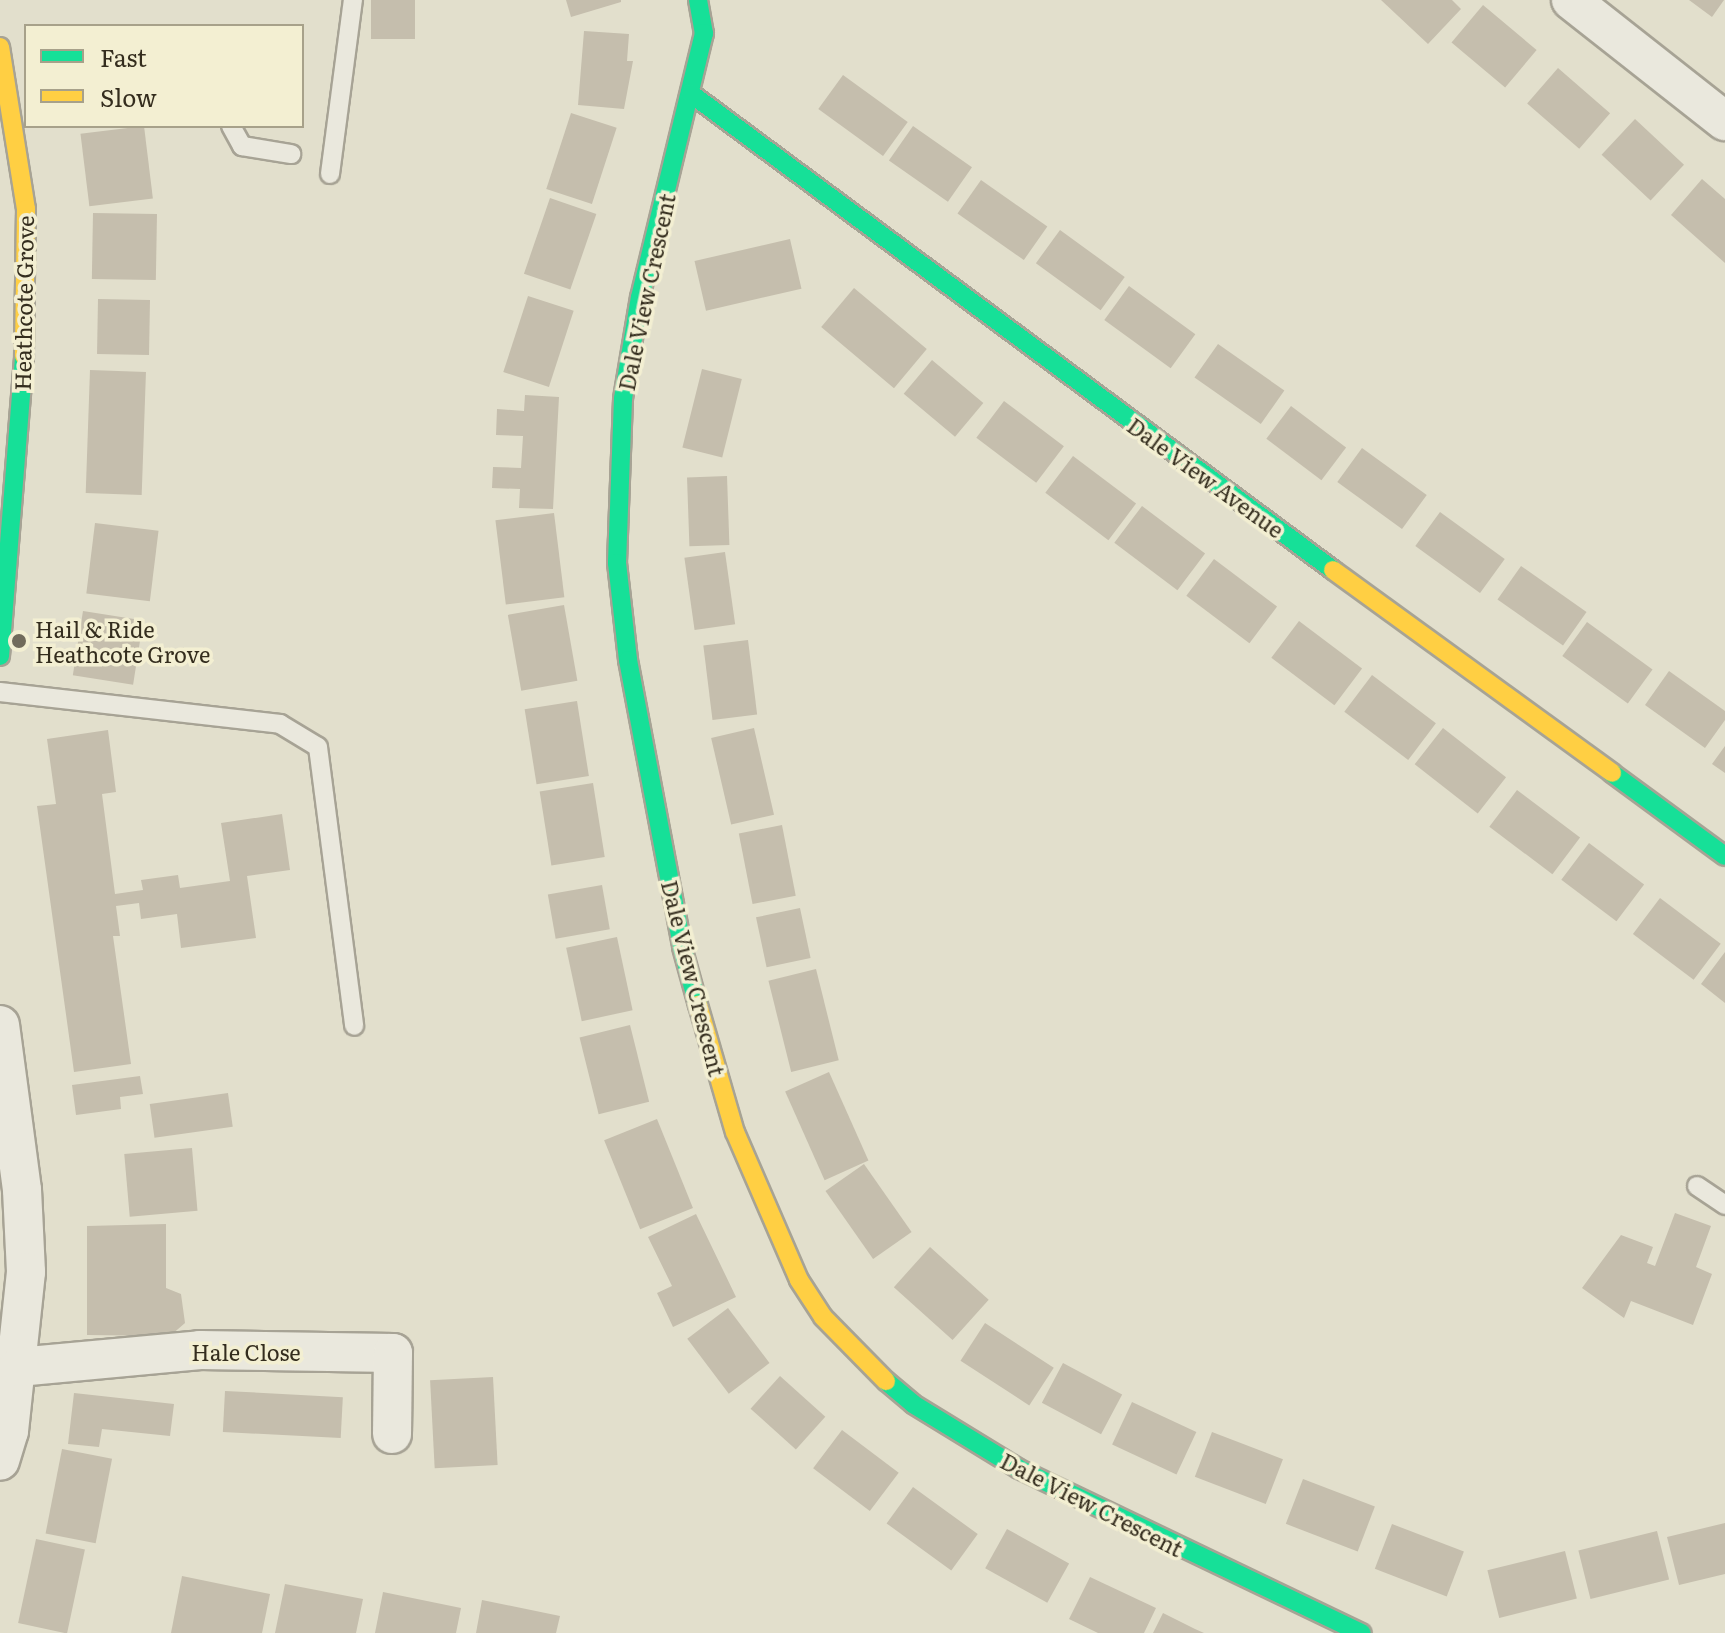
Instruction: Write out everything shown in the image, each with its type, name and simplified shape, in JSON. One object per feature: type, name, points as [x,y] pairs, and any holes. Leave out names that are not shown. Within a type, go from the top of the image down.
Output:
[{"type":"street","name":"Dale View Crescent","points":[[698,0],[704,33],[640,297],[623,399],[617,563],[628,660],[682,947],[735,1132],[763,1205],[799,1280],[823,1317],[855,1354],[913,1404],[1019,1469],[1362,1633]]},
{"type":"street","points":[[1571,0],[1725,121]]},
{"type":"street","name":"Heathcote Grove","points":[[0,47],[19,124],[26,209],[24,362],[0,656]]},
{"type":"street","name":"Dale View Avenue","points":[[690,93],[943,285],[1725,856]]},
{"type":"street","points":[[0,1025],[22,1190],[26,1272],[18,1367],[0,1461]]},
{"type":"street","name":"Hale Close","points":[[18,1367],[200,1350],[393,1353],[392,1434]]},
{"type":"lane","points":[[330,174],[353,0]]},
{"type":"lane","points":[[232,128],[242,146],[291,154]]},
{"type":"lane","points":[[0,692],[280,724],[318,747],[354,1026]]},
{"type":"lane","points":[[1697,1186],[1725,1205]]},
{"type":"building","points":[[371,0],[415,0],[415,39],[371,39]]},
{"type":"building","points":[[566,0],[621,0],[621,2],[571,17]]},
{"type":"building","points":[[1381,0],[1452,0],[1461,9],[1428,44]]},
{"type":"building","points":[[1689,0],[1724,0],[1712,17]]},
{"type":"building","points":[[1483,5],[1537,50],[1505,88],[1452,43]]},
{"type":"building","points":[[584,31],[629,34],[627,61],[633,61],[624,109],[578,105]]},
{"type":"building","points":[[1558,68],[1610,113],[1579,149],[1527,103]]},
{"type":"building","points":[[843,75],[908,122],[883,156],[818,109]]},
{"type":"building","points":[[571,113],[617,128],[592,204],[546,189]]},
{"type":"building","points":[[1635,119],[1684,165],[1651,201],[1602,155]]},
{"type":"building","points":[[913,126],[972,167],[948,202],[889,160]]},
{"type":"building","points":[[144,128],[153,198],[89,206],[80,134]]},
{"type":"building","points":[[1702,179],[1725,199],[1725,263],[1671,215]]},
{"type":"building","points":[[981,180],[1047,226],[1024,260],[957,214]]},
{"type":"building","points":[[550,198],[596,214],[570,290],[524,274]]},
{"type":"building","points":[[93,213],[157,214],[156,280],[92,279]]},
{"type":"building","points":[[1060,230],[1125,277],[1101,310],[1036,263]]},
{"type":"building","points":[[790,239],[801,289],[706,311],[695,261]]},
{"type":"building","points":[[1129,286],[1195,334],[1171,368],[1104,320]]},
{"type":"building","points":[[854,288],[927,349],[894,388],[821,327]]},
{"type":"building","points":[[528,296],[574,311],[549,387],[503,372]]},
{"type":"building","points":[[98,299],[150,300],[149,355],[97,354]]},
{"type":"building","points":[[1218,344],[1284,390],[1261,424],[1194,378]]},
{"type":"building","points":[[932,360],[983,403],[955,437],[904,394]]},
{"type":"building","points":[[702,369],[742,379],[722,458],[682,448]]},
{"type":"building","points":[[90,370],[146,372],[142,495],[86,493]]},
{"type":"building","points":[[525,395],[559,397],[553,509],[519,508],[520,489],[492,488],[493,467],[521,468],[523,436],[496,435],[497,409],[524,411]]},
{"type":"building","points":[[1004,401],[1064,446],[1036,483],[976,438]]},
{"type":"building","points":[[1291,406],[1346,448],[1321,480],[1266,439]]},
{"type":"building","points":[[1362,448],[1427,495],[1402,529],[1337,482]]},
{"type":"building","points":[[1073,456],[1136,504],[1108,540],[1045,493]]},
{"type":"building","points":[[727,476],[729,545],[689,546],[687,477]]},
{"type":"building","points":[[1142,506],[1205,554],[1177,590],[1114,543]]},
{"type":"building","points":[[1440,512],[1505,559],[1480,593],[1415,546]]},
{"type":"building","points":[[554,513],[564,597],[506,605],[495,520]]},
{"type":"building","points":[[95,523],[159,531],[150,601],[86,593]]},
{"type":"building","points":[[725,552],[735,624],[695,630],[684,558]]},
{"type":"building","points":[[1214,559],[1277,607],[1249,643],[1186,596]]},
{"type":"building","points":[[1521,566],[1587,612],[1563,645],[1497,600]]},
{"type":"building","points":[[564,605],[577,681],[521,691],[508,615]]},
{"type":"building","points":[[83,611],[143,621],[133,685],[73,675]]},
{"type":"building","points":[[1299,621],[1362,669],[1334,705],[1271,658]]},
{"type":"building","points":[[1587,622],[1653,670],[1628,704],[1562,656]]},
{"type":"building","points":[[748,640],[757,714],[712,720],[703,645]]},
{"type":"building","points":[[1669,671],[1725,711],[1725,720],[1705,748],[1645,705]]},
{"type":"building","points":[[1372,675],[1436,723],[1408,760],[1344,712]]},
{"type":"building","points":[[577,701],[589,776],[537,784],[525,709]]},
{"type":"building","points":[[754,728],[774,815],[731,825],[711,738]]},
{"type":"building","points":[[1443,728],[1506,777],[1478,814],[1415,764]]},
{"type":"building","points":[[108,730],[116,792],[102,794],[115,894],[143,890],[141,880],[178,875],[180,888],[230,881],[221,823],[282,814],[290,870],[247,876],[256,938],[181,948],[177,914],[141,919],[139,903],[116,906],[120,936],[113,936],[131,1064],[74,1072],[37,806],[56,804],[47,739]]},
{"type":"building","points":[[1725,746],[1725,773],[1712,764]]},
{"type":"building","points":[[593,783],[605,857],[551,866],[540,791]]},
{"type":"building","points":[[1517,790],[1580,838],[1552,874],[1489,827]]},
{"type":"building","points":[[782,825],[796,896],[753,904],[739,833]]},
{"type":"building","points":[[1589,843],[1644,885],[1616,921],[1561,880]]},
{"type":"building","points":[[602,885],[610,929],[556,939],[548,895]]},
{"type":"building","points":[[1660,898],[1721,944],[1694,980],[1633,934]]},
{"type":"building","points":[[800,908],[811,958],[767,967],[756,917]]},
{"type":"building","points":[[617,937],[633,1010],[582,1021],[566,948]]},
{"type":"building","points":[[1725,952],[1725,1003],[1701,984]]},
{"type":"building","points":[[816,969],[839,1060],[791,1072],[768,981]]},
{"type":"building","points":[[630,1025],[649,1102],[599,1114],[580,1038]]},
{"type":"building","points":[[829,1072],[868,1161],[825,1180],[785,1092]]},
{"type":"building","points":[[140,1076],[143,1094],[120,1097],[121,1109],[76,1115],[72,1085]]},
{"type":"building","points":[[228,1093],[233,1127],[155,1138],[150,1104]]},
{"type":"building","points":[[657,1119],[693,1208],[640,1229],[604,1140]]},
{"type":"building","points":[[192,1148],[197,1211],[130,1217],[124,1154]]},
{"type":"building","points":[[864,1164],[912,1232],[873,1259],[825,1191]]},
{"type":"building","points":[[1675,1213],[1711,1226],[1696,1267],[1712,1274],[1693,1325],[1631,1301],[1624,1318],[1582,1288],[1621,1235],[1653,1247],[1647,1263],[1655,1266]]},
{"type":"building","points":[[696,1214],[736,1297],[673,1327],[657,1293],[672,1286],[648,1237]]},
{"type":"building","points":[[166,1224],[166,1288],[181,1294],[185,1323],[170,1336],[87,1335],[87,1226]]},
{"type":"building","points":[[930,1247],[989,1300],[953,1340],[894,1287]]},
{"type":"building","points":[[728,1308],[770,1363],[729,1394],[687,1339]]},
{"type":"building","points":[[985,1323],[1054,1368],[1029,1405],[960,1361]]},
{"type":"building","points":[[1063,1363],[1122,1394],[1101,1434],[1042,1403]]},
{"type":"building","points":[[780,1376],[825,1417],[796,1450],[751,1409]]},
{"type":"building","points":[[493,1377],[498,1465],[435,1468],[430,1380]]},
{"type":"building","points":[[225,1391],[343,1397],[341,1438],[223,1432]]},
{"type":"building","points":[[74,1393],[174,1404],[170,1436],[102,1429],[99,1447],[68,1444]]},
{"type":"building","points":[[1132,1402],[1196,1432],[1176,1475],[1112,1445]]},
{"type":"building","points":[[842,1430],[899,1473],[870,1511],[813,1468]]},
{"type":"building","points":[[1212,1432],[1283,1459],[1266,1504],[1195,1477]]},
{"type":"building","points":[[62,1449],[112,1459],[96,1543],[46,1533]]},
{"type":"building","points":[[1303,1479],[1375,1507],[1358,1551],[1286,1524]]},
{"type":"building","points":[[913,1487],[978,1534],[951,1570],[887,1523]]},
{"type":"building","points":[[1725,1523],[1725,1574],[1679,1585],[1667,1537]]},
{"type":"building","points":[[1392,1524],[1464,1552],[1447,1596],[1375,1569]]},
{"type":"building","points":[[1007,1529],[1069,1563],[1047,1603],[985,1568]]},
{"type":"building","points":[[1657,1531],[1669,1580],[1591,1599],[1578,1551]]},
{"type":"building","points":[[36,1539],[85,1549],[67,1633],[18,1623]]},
{"type":"building","points":[[1565,1551],[1577,1599],[1499,1618],[1487,1570]]},
{"type":"building","points":[[182,1576],[270,1594],[262,1633],[171,1633]]},
{"type":"building","points":[[1090,1577],[1156,1608],[1144,1633],[1098,1633],[1069,1619]]},
{"type":"building","points":[[285,1584],[363,1599],[356,1633],[275,1633]]},
{"type":"building","points":[[383,1592],[461,1608],[456,1633],[375,1633]]},
{"type":"building","points":[[482,1600],[560,1616],[556,1633],[476,1633]]},
{"type":"building","points":[[1163,1613],[1195,1629],[1204,1633],[1153,1633]]},
{"type":"traffic: fast","points":[[698,0],[704,33],[640,297],[623,399],[617,563],[628,660],[682,947],[698,1005]]},
{"type":"traffic: fast","points":[[690,93],[1333,570]]},
{"type":"traffic: fast","points":[[0,656],[24,356]]},
{"type":"traffic: fast","points":[[1612,773],[1725,856]]},
{"type":"traffic: fast","points":[[886,1381],[913,1404],[1019,1469],[1362,1633]]},
{"type":"traffic: slow","points":[[0,47],[26,209],[24,356]]},
{"type":"traffic: slow","points":[[1333,570],[1612,773]]},
{"type":"traffic: slow","points":[[698,1005],[735,1132],[799,1280],[823,1317],[886,1381]]},
{"type":"place","name":"Hail & Ride Heathcote Grove","points":[[19,641]]}]
